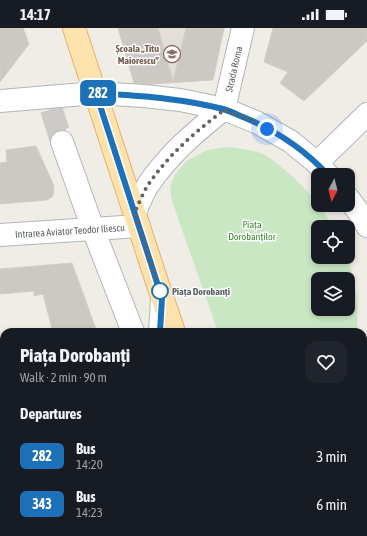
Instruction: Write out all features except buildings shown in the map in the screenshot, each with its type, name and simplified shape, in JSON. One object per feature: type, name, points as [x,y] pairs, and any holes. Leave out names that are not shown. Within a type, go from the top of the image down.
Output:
[{"type":"main road","points":[[74,28],[173,328]]},
{"type":"street","name":"Strada Roma","points":[[224,110],[243,28]]},
{"type":"street","points":[[0,100],[52,103],[96,93],[180,100],[224,110],[256,122],[290,141],[322,168]]},
{"type":"street","points":[[137,219],[147,186],[164,164],[196,131],[224,110]]},
{"type":"street","points":[[324,168],[367,114]]},
{"type":"street","points":[[62,142],[131,328]]},
{"type":"street","points":[[355,207],[367,226]]},
{"type":"street","name":"Intrarea Aviator Teodor Iliescu","points":[[0,235],[94,229],[137,219]]},
{"type":"street","points":[[160,328],[162,298]]},
{"type":"shaded area","name":"Școala „Titu Maiorescu”","points":[[118,28],[224,28],[213,80],[135,85]]},
{"type":"green space","name":"Piața Dorobanților","points":[[227,147],[245,149],[265,155],[293,177],[311,195],[311,212],[323,212],[328,220],[311,220],[311,264],[349,264],[352,272],[311,272],[311,316],[355,316],[355,288],[358,312],[357,328],[217,328],[172,201],[170,187],[175,174],[188,160],[207,150]]},
{"type":"tunnel","points":[[52,110],[62,142]]},
{"type":"bus line","name":"282","points":[[160,328],[162,298],[96,93],[180,100],[224,110],[256,122],[290,141],[322,168]]},
{"type":"place","name":"Școala „Titu Maiorescu”","points":[[172,54]]},
{"type":"place","name":"Piața Dorobanți","points":[[160,291]]},
{"type":"route","points":[[160,291],[135,212],[147,186],[164,164],[196,131],[224,110],[256,122],[267,129]]}]
